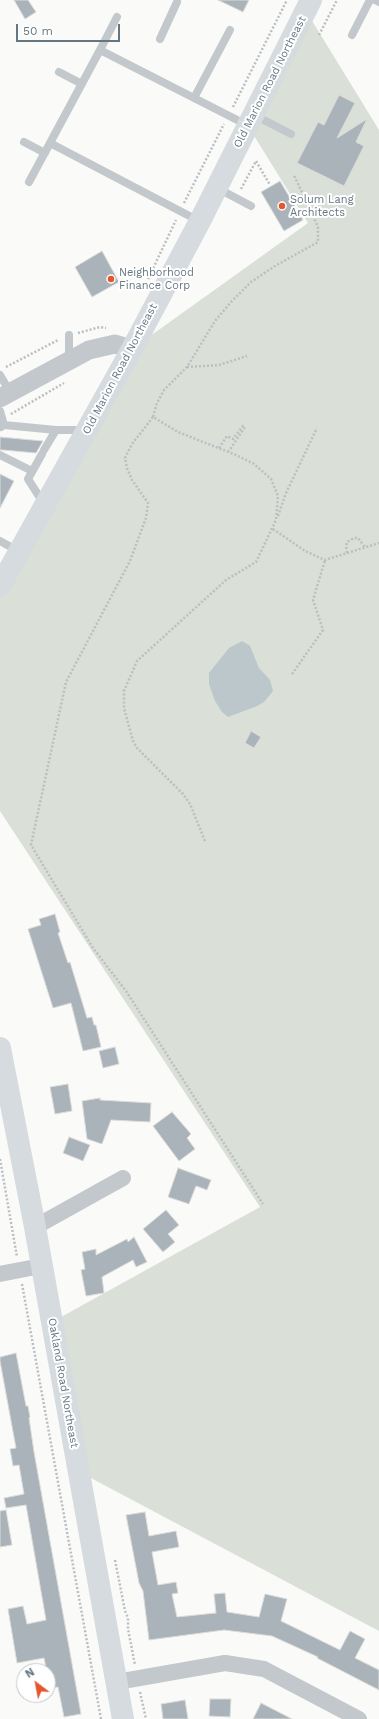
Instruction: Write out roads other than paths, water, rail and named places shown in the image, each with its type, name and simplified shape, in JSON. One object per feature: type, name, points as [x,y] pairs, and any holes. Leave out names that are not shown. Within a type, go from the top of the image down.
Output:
[{"type":"main road","name":"Old Marion Road Northeast","points":[[0,586],[88,430],[200,221],[311,0]]},
{"type":"main road","name":"Oakland Road Northeast","points":[[0,1048],[35,1227],[123,1719]]},
{"type":"street","points":[[5,395],[89,350],[115,344],[132,349]]},
{"type":"street","points":[[35,1227],[122,1178]]},
{"type":"street","points":[[0,1274],[42,1266]]},
{"type":"street","points":[[117,1682],[225,1663],[264,1669],[359,1719]]},
{"type":"lane","points":[[352,35],[370,0]]},
{"type":"lane","points":[[375,0],[379,2]]},
{"type":"lane","points":[[160,39],[178,2]]},
{"type":"lane","points":[[29,182],[117,17]]},
{"type":"lane","points":[[194,98],[230,30]]},
{"type":"lane","points":[[100,50],[228,116],[251,120],[291,134]]},
{"type":"lane","points":[[59,72],[82,84]]},
{"type":"lane","points":[[24,142],[45,153]]},
{"type":"lane","points":[[50,143],[200,221]]},
{"type":"lane","points":[[216,188],[251,206]]},
{"type":"lane","points":[[69,335],[69,360]]},
{"type":"lane","points":[[0,375],[5,395]]},
{"type":"lane","points":[[2,421],[56,430],[88,430]]},
{"type":"lane","points":[[45,505],[28,479],[56,430]]},
{"type":"lane","points":[[0,455],[32,471]]},
{"type":"lane","points":[[0,541],[19,551]]},
{"type":"place","name":"Solum Lang Architects","points":[[282,206]]},
{"type":"place","name":"Neighborhood Finance Corp","points":[[111,279]]}]
